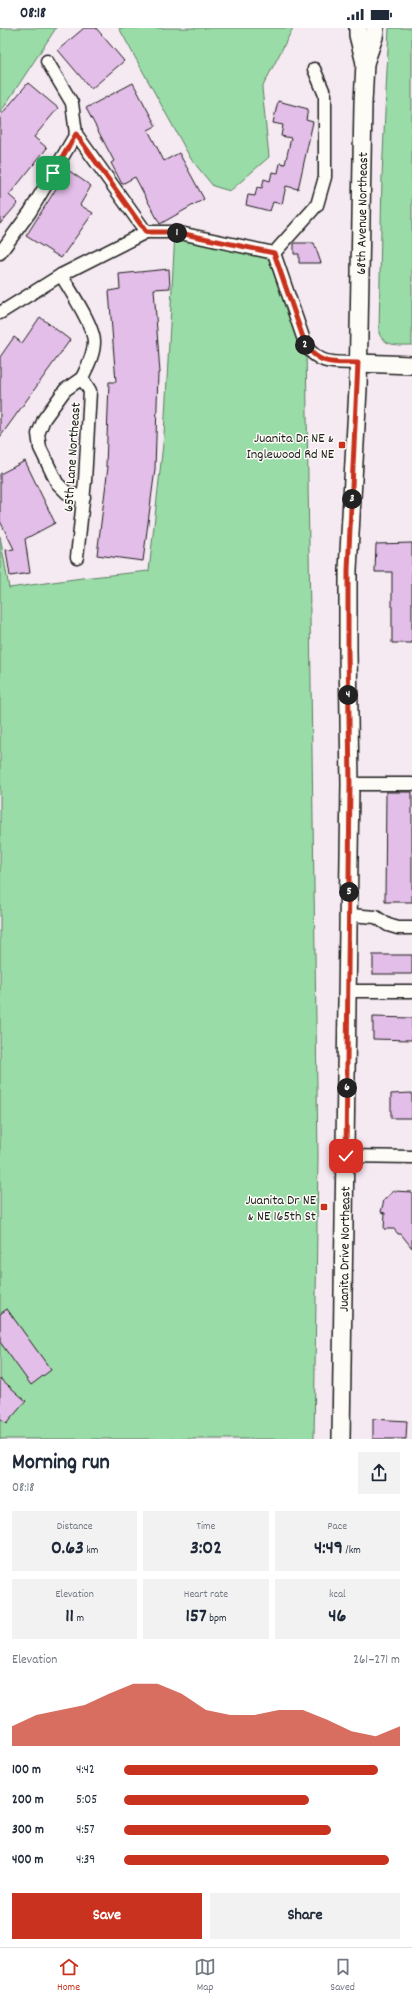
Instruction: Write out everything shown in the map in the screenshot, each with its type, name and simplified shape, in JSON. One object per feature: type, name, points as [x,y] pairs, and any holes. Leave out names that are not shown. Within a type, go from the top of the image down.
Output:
[{"type":"main road","name":"68th Avenue Northeast","points":[[358,28],[358,35],[365,63],[358,363]]},
{"type":"main road","name":"68th Avenue Northeast","points":[[365,63],[374,37],[375,28]]},
{"type":"main road","points":[[358,363],[412,365]]},
{"type":"main road","name":"Juanita Drive Northeast","points":[[341,1439],[350,784],[348,570],[358,363]]},
{"type":"street","points":[[47,61],[72,103],[76,134],[146,232]]},
{"type":"street","points":[[274,253],[317,205],[324,177],[325,95],[314,69]]},
{"type":"street","points":[[0,253],[30,212],[76,134]]},
{"type":"street","points":[[0,313],[61,275],[146,232],[175,232],[274,253]]},
{"type":"street","points":[[274,253],[306,346],[313,356],[323,362],[358,363]]},
{"type":"street","points":[[61,275],[90,327],[94,341],[93,354],[82,378],[65,390],[44,419],[38,434],[40,448],[57,482],[67,493],[84,497]]},
{"type":"street","name":"65th Lane Northeast","points":[[77,557],[84,497],[90,391],[82,378]]},
{"type":"street","points":[[350,784],[412,784]]},
{"type":"street","points":[[348,915],[376,917],[393,927],[412,928]]},
{"type":"street","points":[[348,991],[412,991]]},
{"type":"street","points":[[346,1156],[412,1157]]},
{"type":"green space","points":[[0,28],[56,28],[0,113]]},
{"type":"green space","points":[[119,28],[293,28],[262,88],[269,157],[230,191],[213,186],[191,159]]},
{"type":"green space","points":[[389,28],[412,28],[412,345],[388,343],[381,338],[379,333],[382,176]]},
{"type":"green space","points":[[175,232],[274,253],[306,346],[318,1156],[314,1439],[0,1439],[0,536],[9,588],[149,571],[164,435]]},
{"type":"building","points":[[84,28],[96,28],[124,61],[91,89],[58,50]]},
{"type":"building","points":[[28,83],[58,108],[34,137],[47,148],[9,195],[18,203],[0,224],[0,116]]},
{"type":"building","points":[[133,83],[156,126],[148,130],[164,161],[179,153],[204,199],[160,224],[135,177],[122,184],[111,163],[114,161],[86,108]]},
{"type":"building","points":[[278,101],[308,109],[306,120],[313,122],[298,189],[286,186],[282,204],[273,202],[270,211],[246,205],[248,195],[255,196],[257,187],[262,188],[264,179],[270,181],[272,172],[278,173],[280,163],[285,164],[291,138],[281,136],[283,125],[273,123]]},
{"type":"building","points":[[68,170],[91,186],[80,205],[93,213],[61,258],[26,236]]},
{"type":"building","points":[[294,243],[314,243],[321,263],[299,263],[299,254],[294,254]]},
{"type":"building","points":[[169,269],[170,288],[154,289],[160,373],[158,373],[155,469],[143,561],[97,555],[108,467],[106,467],[109,382],[116,382],[109,291],[120,289],[119,274]]},
{"type":"building","points":[[40,317],[70,340],[0,437],[0,357],[14,337],[22,343]]},
{"type":"building","points":[[25,461],[55,523],[25,539],[30,573],[10,576],[6,550],[14,549],[0,521],[0,474]]},
{"type":"building","points":[[412,543],[412,643],[392,643],[392,572],[375,572],[376,544]]},
{"type":"building","points":[[386,792],[412,792],[412,902],[385,902]]},
{"type":"building","points":[[373,955],[412,955],[412,974],[373,974]]},
{"type":"building","points":[[373,1017],[412,1018],[412,1040],[373,1039]]},
{"type":"building","points":[[412,1093],[412,1118],[391,1118],[391,1094]]},
{"type":"building","points":[[394,1191],[412,1192],[412,1248],[401,1234],[398,1234],[394,1229],[384,1229],[385,1213],[381,1212],[384,1200]]},
{"type":"building","points":[[7,1309],[51,1370],[31,1385],[0,1342],[0,1314]]},
{"type":"building","points":[[0,1378],[26,1401],[6,1424],[0,1419]]},
{"type":"building","points":[[373,1419],[407,1421],[406,1439],[373,1439]]},
{"type":"place","name":"Juanita Dr NE & Inglewood Rd NE","points":[[342,445]]},
{"type":"place","name":"Juanita Dr NE & NE 165th St","points":[[324,1207]]},
{"type":"route","points":[[53,173],[76,134],[146,232],[175,232],[274,253],[306,346],[313,356],[323,362],[358,363],[358,389],[348,570],[350,784],[346,1156]]}]
